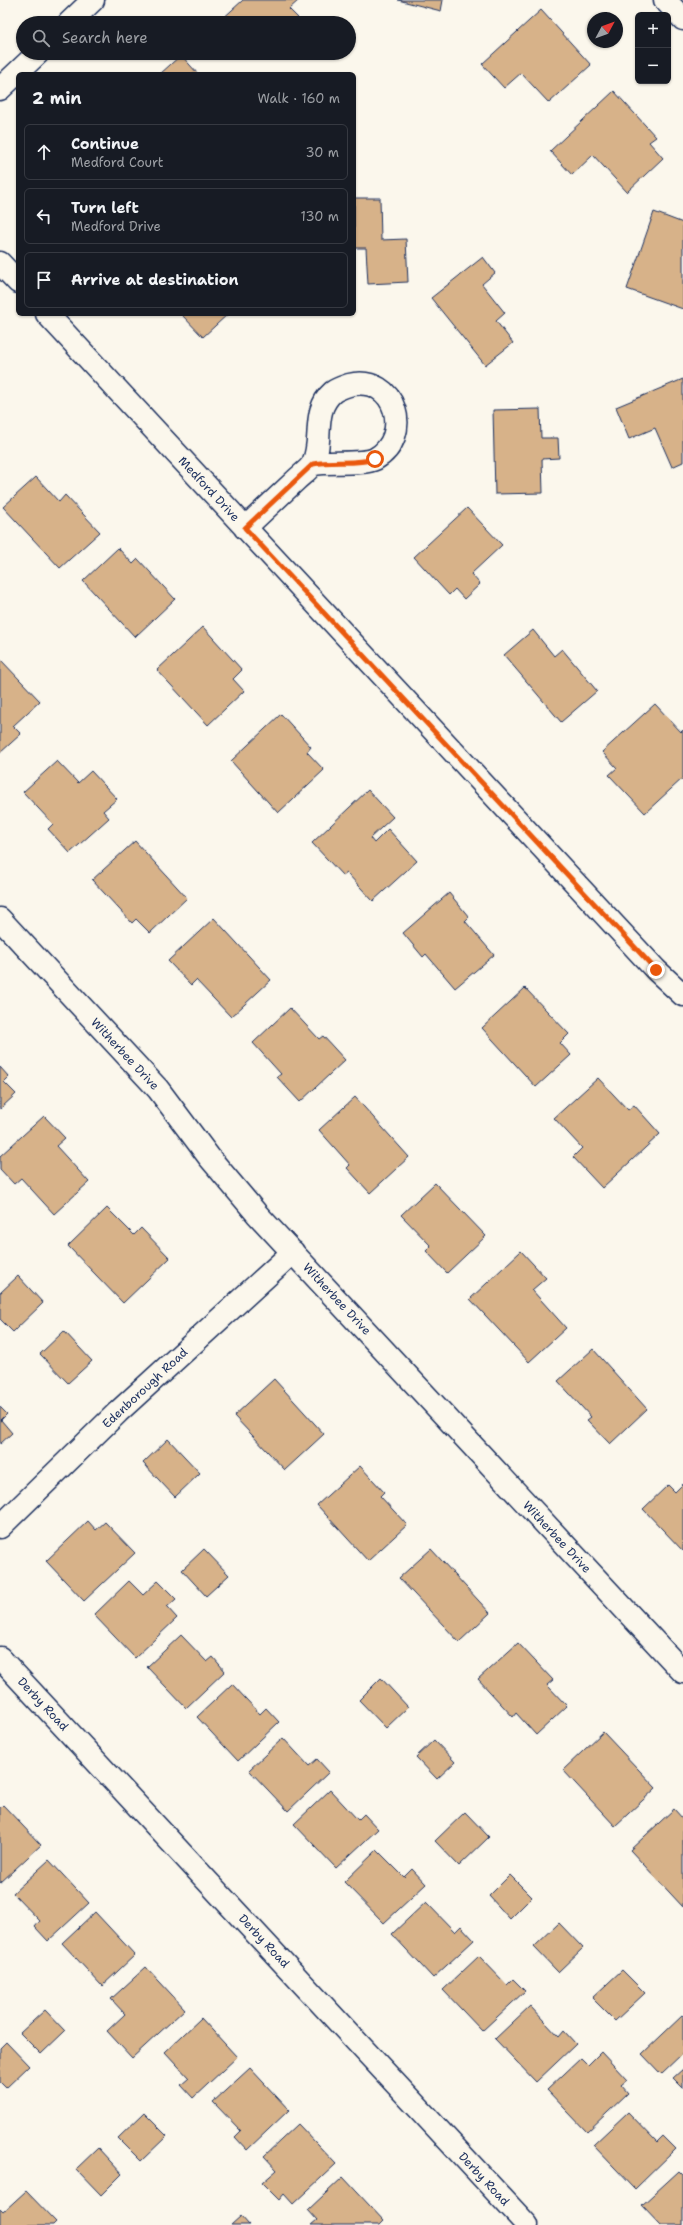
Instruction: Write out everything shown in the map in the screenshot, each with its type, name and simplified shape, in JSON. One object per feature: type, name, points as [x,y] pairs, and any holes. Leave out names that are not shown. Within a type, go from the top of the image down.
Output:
[{"type":"street","points":[[77,16],[94,0]]},
{"type":"street","points":[[665,0],[683,19]]},
{"type":"street","points":[[18,72],[31,60]]},
{"type":"street","points":[[0,89],[16,74]]},
{"type":"street","points":[[0,263],[16,280]]},
{"type":"street","name":"Medford Drive","points":[[49,316],[656,970],[683,995]]},
{"type":"street","points":[[245,528],[313,464]]},
{"type":"street","name":"Witherbee Drive","points":[[0,919],[158,1089],[230,1184],[683,1672]]},
{"type":"street","name":"Edenborough Road","points":[[0,1527],[118,1412],[293,1252]]},
{"type":"street","name":"Derby Road","points":[[0,1658],[527,2225]]},
{"type":"building","points":[[243,0],[299,0],[289,9],[296,16],[225,16]]},
{"type":"building","points":[[398,0],[443,0],[441,11]]},
{"type":"building","points":[[541,10],[591,65],[549,103],[521,73],[504,88],[482,64]]},
{"type":"building","points":[[175,60],[185,60],[196,72],[162,72]]},
{"type":"building","points":[[614,91],[656,137],[649,142],[663,158],[627,192],[593,155],[572,175],[550,151]]},
{"type":"building","points":[[356,198],[380,198],[381,240],[406,239],[408,282],[368,284],[366,248],[356,248]]},
{"type":"building","points":[[654,212],[683,223],[683,309],[627,289]]},
{"type":"building","points":[[483,257],[495,273],[482,284],[505,313],[496,321],[513,343],[485,365],[431,298]]},
{"type":"building","points":[[183,316],[226,316],[203,337]]},
{"type":"building","points":[[683,379],[683,462],[672,467],[655,428],[629,439],[616,407]]},
{"type":"building","points":[[540,409],[541,438],[558,438],[559,458],[542,459],[543,493],[495,494],[493,410]]},
{"type":"building","points":[[36,477],[59,502],[65,495],[100,532],[60,568],[3,507]]},
{"type":"building","points":[[467,508],[502,545],[471,574],[480,584],[464,599],[455,589],[449,595],[414,557]]},
{"type":"building","points":[[118,548],[133,564],[138,559],[175,599],[135,637],[83,581]]},
{"type":"building","points":[[203,627],[242,670],[233,679],[244,691],[208,725],[157,670]]},
{"type":"building","points":[[533,630],[554,656],[562,649],[597,691],[561,722],[504,655]]},
{"type":"building","points":[[0,659],[40,701],[13,726],[21,734],[0,753]]},
{"type":"building","points":[[655,704],[681,732],[683,730],[683,778],[645,813],[609,775],[617,768],[602,752]]},
{"type":"building","points":[[281,714],[311,747],[307,752],[324,770],[278,813],[231,761]]},
{"type":"building","points":[[57,761],[78,783],[91,771],[117,799],[103,811],[109,818],[70,853],[48,829],[53,824],[23,792]]},
{"type":"building","points":[[368,790],[393,817],[370,838],[374,843],[388,829],[417,861],[373,901],[347,873],[343,876],[312,843]]},
{"type":"building","points":[[135,841],[187,898],[150,933],[136,919],[132,923],[92,880]]},
{"type":"building","points":[[449,893],[469,917],[465,921],[494,955],[455,988],[426,954],[423,957],[403,933]]},
{"type":"building","points":[[214,918],[271,980],[231,1017],[196,980],[191,985],[168,961]]},
{"type":"building","points":[[525,988],[569,1034],[560,1043],[571,1055],[536,1087],[482,1028]]},
{"type":"building","points":[[290,1008],[319,1039],[323,1036],[345,1060],[300,1102],[277,1077],[281,1074],[253,1043]]},
{"type":"building","points":[[0,1067],[9,1077],[4,1082],[16,1094],[0,1109]]},
{"type":"building","points":[[598,1078],[628,1110],[634,1105],[660,1134],[602,1188],[573,1157],[582,1148],[554,1118]]},
{"type":"building","points":[[355,1097],[409,1157],[370,1193],[347,1168],[350,1165],[319,1130]]},
{"type":"building","points":[[44,1116],[65,1138],[56,1146],[89,1182],[54,1214],[21,1178],[14,1184],[0,1169],[0,1156]]},
{"type":"building","points":[[435,1183],[486,1236],[447,1273],[426,1251],[431,1246],[401,1215]]},
{"type":"building","points":[[107,1208],[134,1235],[141,1228],[170,1258],[123,1303],[68,1246]]},
{"type":"building","points":[[521,1251],[546,1278],[532,1290],[566,1328],[529,1362],[470,1299]]},
{"type":"building","points":[[18,1276],[43,1303],[13,1332],[0,1319],[0,1293]]},
{"type":"building","points":[[64,1331],[92,1361],[68,1383],[40,1354]]},
{"type":"building","points":[[593,1349],[647,1409],[610,1444],[587,1420],[591,1417],[558,1381]]},
{"type":"building","points":[[274,1379],[324,1434],[285,1470],[234,1416]]},
{"type":"building","points":[[0,1407],[7,1414],[1,1420],[12,1433],[0,1444]]},
{"type":"building","points":[[168,1439],[200,1473],[175,1497],[143,1463]]},
{"type":"building","points":[[360,1466],[384,1492],[380,1496],[407,1525],[368,1561],[317,1505]]},
{"type":"building","points":[[683,1484],[683,1551],[643,1509],[668,1485],[675,1492]]},
{"type":"building","points":[[88,1521],[96,1530],[105,1522],[135,1553],[84,1601],[46,1561]]},
{"type":"building","points":[[204,1549],[229,1575],[206,1596],[182,1570]]},
{"type":"building","points":[[431,1549],[490,1613],[459,1642],[399,1578]]},
{"type":"building","points":[[129,1581],[143,1595],[158,1581],[176,1599],[167,1607],[177,1618],[135,1658],[94,1615]]},
{"type":"building","points":[[181,1635],[207,1662],[213,1657],[225,1671],[186,1708],[147,1667]]},
{"type":"building","points":[[518,1643],[553,1680],[547,1685],[567,1706],[536,1735],[516,1713],[513,1717],[478,1679]]},
{"type":"building","points":[[381,1678],[408,1707],[386,1728],[359,1700]]},
{"type":"building","points":[[232,1684],[260,1714],[266,1708],[279,1722],[238,1761],[197,1717]]},
{"type":"building","points":[[603,1732],[656,1788],[615,1826],[563,1770]]},
{"type":"building","points":[[283,1738],[309,1766],[317,1759],[329,1772],[288,1811],[249,1770]]},
{"type":"building","points":[[434,1740],[455,1762],[437,1779],[416,1757]]},
{"type":"building","points":[[330,1790],[358,1820],[364,1814],[378,1829],[336,1868],[294,1824]]},
{"type":"building","points":[[3,1805],[41,1845],[0,1883],[0,1808]]},
{"type":"building","points":[[674,1809],[683,1819],[683,1907],[630,1850]]},
{"type":"building","points":[[465,1812],[489,1837],[459,1866],[435,1841]]},
{"type":"building","points":[[377,1850],[404,1877],[412,1869],[426,1884],[384,1923],[344,1882]]},
{"type":"building","points":[[49,1860],[89,1903],[48,1941],[35,1927],[40,1921],[13,1893]]},
{"type":"building","points":[[510,1875],[532,1897],[510,1919],[489,1896]]},
{"type":"building","points":[[426,1902],[455,1932],[461,1926],[474,1940],[433,1978],[392,1934]]},
{"type":"building","points":[[95,1912],[135,1955],[102,1986],[62,1943]]},
{"type":"building","points":[[559,1923],[583,1948],[558,1972],[534,1947]]},
{"type":"building","points":[[479,1956],[507,1985],[513,1979],[525,1991],[482,2031],[443,1990]]},
{"type":"building","points":[[146,1967],[185,2009],[132,2058],[107,2031],[125,2014],[111,1999]]},
{"type":"building","points":[[622,1970],[645,1993],[615,2021],[592,1998]]},
{"type":"building","points":[[530,2006],[559,2037],[564,2031],[576,2044],[536,2082],[495,2039]]},
{"type":"building","points":[[45,2010],[65,2031],[41,2054],[20,2033]]},
{"type":"building","points":[[683,2015],[683,2053],[661,2074],[642,2054]]},
{"type":"building","points":[[201,2018],[237,2057],[193,2098],[181,2085],[189,2078],[165,2052]]},
{"type":"building","points":[[6,2042],[29,2066],[6,2088],[0,2082],[0,2048]]},
{"type":"building","points":[[601,2052],[627,2080],[621,2085],[628,2093],[587,2132],[547,2090],[581,2058],[588,2065]]},
{"type":"building","points":[[250,2068],[289,2110],[247,2150],[235,2137],[241,2131],[213,2102]]},
{"type":"building","points":[[683,2069],[683,2088],[673,2078]]},
{"type":"building","points":[[628,2112],[657,2142],[663,2136],[676,2149],[635,2189],[593,2145]]},
{"type":"building","points":[[144,2113],[167,2136],[141,2161],[118,2138]]},
{"type":"building","points":[[298,2124],[336,2164],[293,2204],[284,2194],[279,2200],[262,2183],[277,2170],[264,2156]]},
{"type":"building","points":[[98,2148],[122,2174],[101,2195],[76,2169]]},
{"type":"building","points":[[679,2171],[683,2175],[683,2225],[661,2225],[642,2205]]},
{"type":"building","points":[[343,2177],[384,2221],[380,2225],[311,2225],[317,2220],[308,2210]]},
{"type":"building","points":[[26,2191],[56,2222],[53,2225],[0,2225],[0,2209],[3,2212]]},
{"type":"building","points":[[241,2216],[249,2225],[231,2225]]},
{"type":"route","points":[[375,459],[363,462],[328,461],[313,464],[245,528],[656,970]]}]
